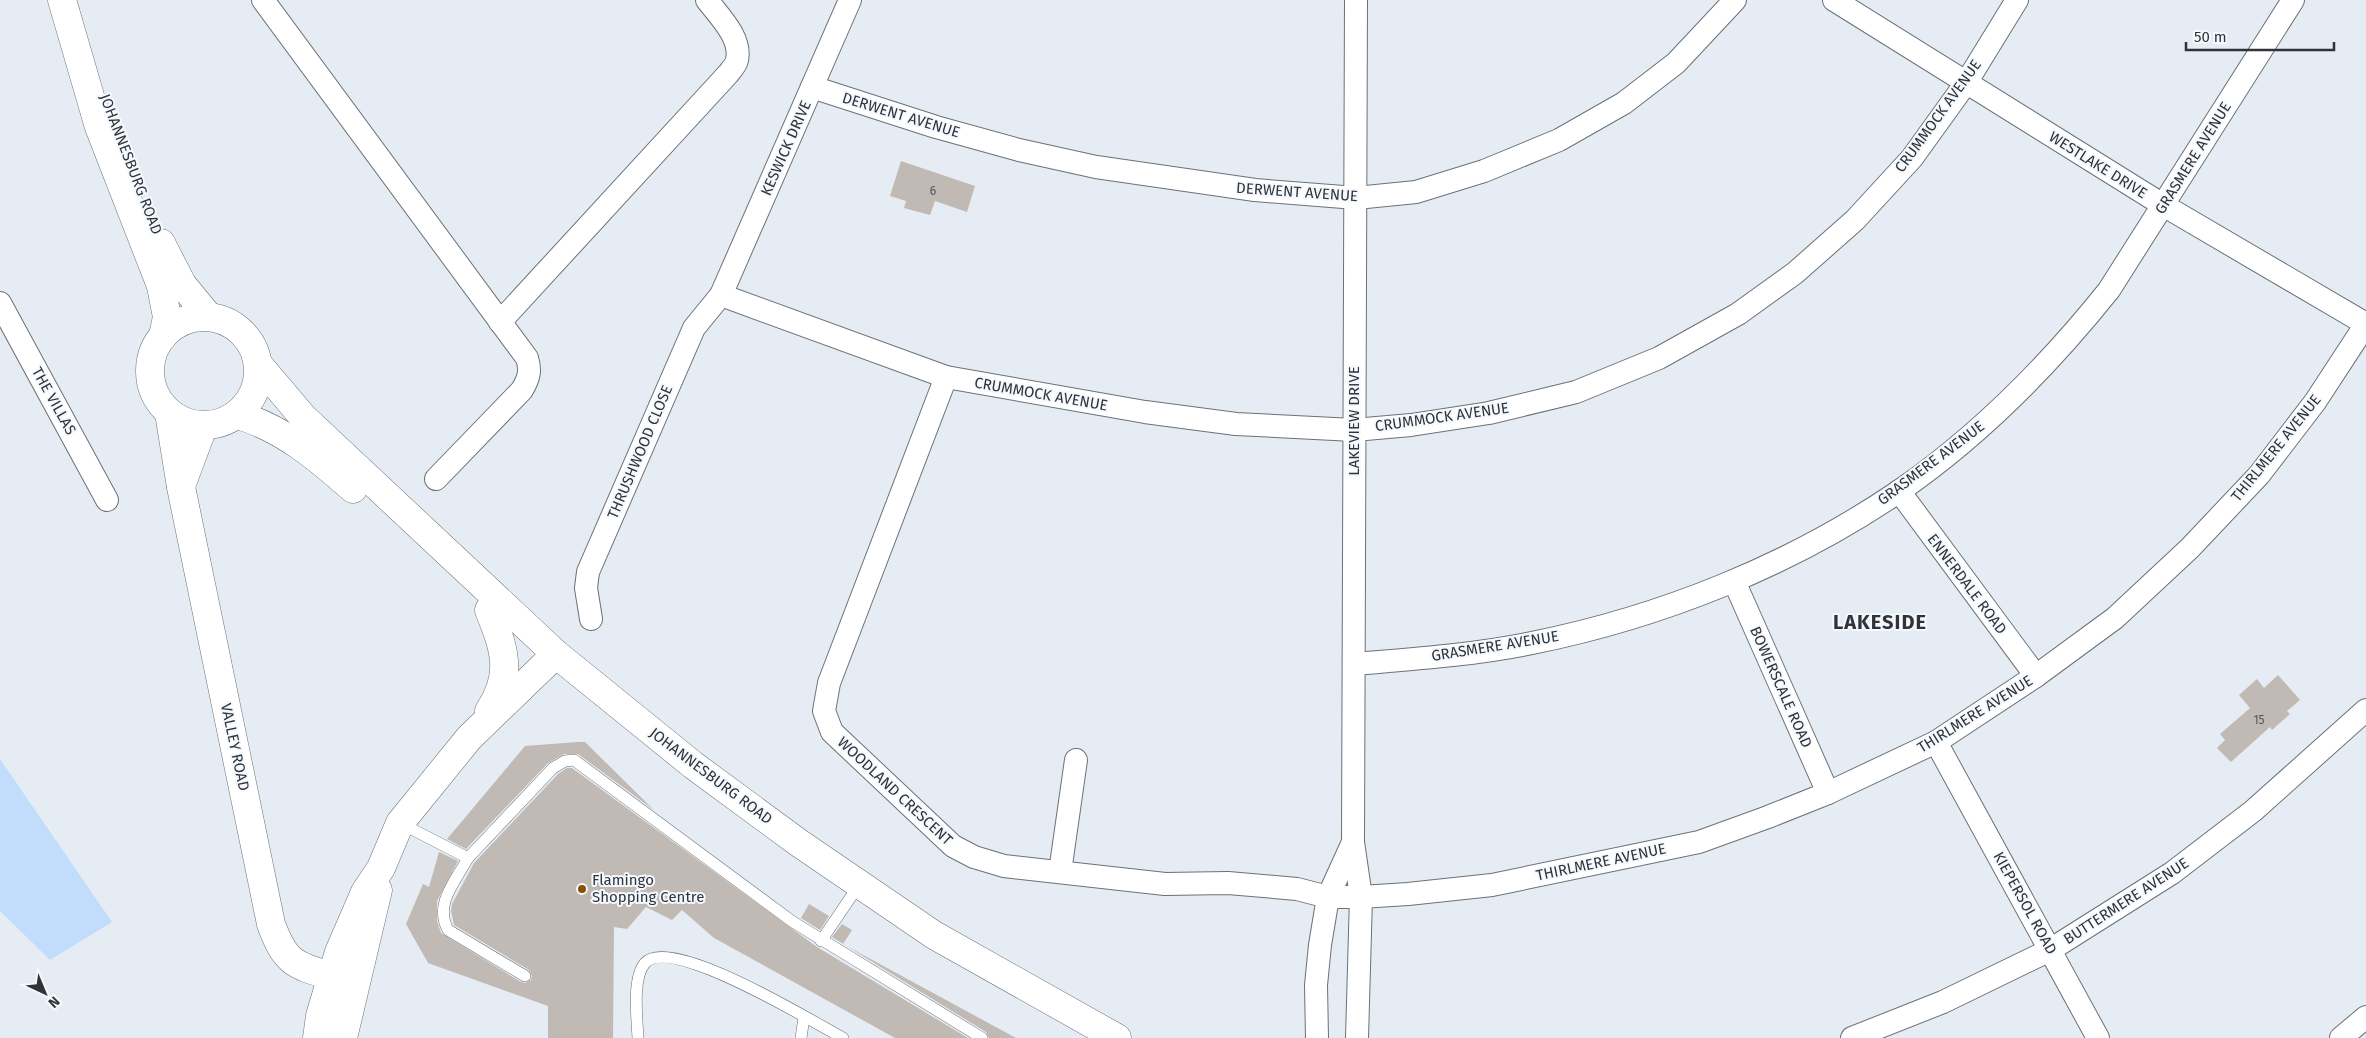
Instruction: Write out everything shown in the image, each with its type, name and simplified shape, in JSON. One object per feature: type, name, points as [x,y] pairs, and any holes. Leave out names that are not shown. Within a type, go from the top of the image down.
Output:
[{"type":"street","name":"JOHANNESBURG ROAD","points":[[62,0],[98,127],[166,302],[167,318],[163,336]]},
{"type":"street","name":"JOHANNESBURG ROAD","points":[[76,0],[106,103],[164,250],[182,284],[209,317]]},
{"type":"street","points":[[264,0],[527,358],[530,368],[529,378],[522,390],[436,479]]},
{"type":"street","points":[[500,322],[728,74],[737,61],[737,46],[729,30],[707,0]]},
{"type":"street","name":"KESWICK DRIVE","points":[[722,295],[850,0]]},
{"type":"street","name":"LAKEVIEW DRIVE","points":[[1356,0],[1353,842],[1361,896],[1357,1038]]},
{"type":"street","name":"DERWENT AVENUE","points":[[812,88],[964,135],[1019,150],[1096,167],[1245,189],[1356,198],[1416,192],[1484,171],[1559,140],[1624,103],[1676,63],[1735,0]]},
{"type":"street","name":"WESTLAKE DRIVE","points":[[1834,0],[2164,205],[2366,324]]},
{"type":"street","name":"CRUMMOCK AVENUE","points":[[722,295],[946,377],[1125,409],[1236,424],[1354,430],[1411,425],[1489,413],[1576,392],[1659,358],[1738,314],[1795,274],[1855,220],[1912,158],[1966,83],[2017,0]]},
{"type":"street","name":"GRASMERE AVENUE","points":[[1354,664],[1421,658],[1531,644],[1626,619],[1734,581],[1815,543],[1898,492],[1983,424],[2035,375],[2076,332],[2109,290],[2293,0]]},
{"type":"street","name":"THRUSHWOOD CLOSE","points":[[591,618],[586,588],[588,572],[694,328],[722,295]]},
{"type":"street","name":"THE VILLAS","points":[[0,303],[108,500]]},
{"type":"street","points":[[209,317],[227,321],[243,332],[254,347],[259,365],[258,383],[251,400],[238,415],[222,424],[203,427],[184,423],[169,413],[157,400],[151,384],[150,367],[154,350],[163,336],[176,325],[192,318],[209,317]]},
{"type":"street","name":"THIRLMERE AVENUE","points":[[1361,896],[1408,894],[1492,885],[1699,842],[1828,793],[1936,742],[2036,676],[2115,618],[2190,548],[2246,488],[2316,402],[2366,324]]},
{"type":"street","points":[[259,365],[340,465]]},
{"type":"street","name":"WOODLAND CRESCENT","points":[[946,377],[829,683],[824,710],[832,732],[953,846],[974,856],[1004,866],[1165,884],[1228,883],[1268,886],[1328,897],[1361,896]]},
{"type":"street","name":"VALLEY ROAD","points":[[169,413],[181,487],[271,924],[279,945],[288,958],[299,966],[331,976]]},
{"type":"street","points":[[238,415],[278,431],[340,465]]},
{"type":"street","points":[[181,487],[203,427]]},
{"type":"street","name":"JOHANNESBURG ROAD","points":[[340,465],[489,610],[551,659],[693,765],[855,891],[992,986],[1084,1038]]},
{"type":"street","name":"JOHANNESBURG ROAD","points":[[340,465],[551,659]]},
{"type":"street","name":"ENNERDALE ROAD","points":[[1898,492],[2036,676]]},
{"type":"street","name":"BOWERSCALE ROAD","points":[[1734,581],[1828,793]]},
{"type":"street","points":[[317,1038],[331,976],[365,892],[381,868],[400,823],[470,738],[497,700],[504,682],[505,662],[501,641],[489,610]]},
{"type":"street","points":[[470,738],[551,659]]},
{"type":"street","name":"BUTTERMERE AVENUE","points":[[1852,1038],[1943,1002],[2050,950],[2179,868],[2253,811],[2366,710]]},
{"type":"street","name":"KIEPERSOL ROAD","points":[[1936,742],[2098,1038]]},
{"type":"street","points":[[1060,872],[1076,760]]},
{"type":"street","name":"LAKEVIEW DRIVE","points":[[1317,1038],[1317,977],[1328,897],[1353,842]]},
{"type":"street","points":[[343,1038],[374,910],[381,868]]},
{"type":"street","name":"JOHANNESBURG ROAD","points":[[855,891],[1117,1038]]},
{"type":"street","points":[[2341,1038],[2366,1017]]},
{"type":"lane","points":[[525,976],[448,930],[442,920],[443,903],[468,858],[552,768],[565,761],[574,760],[821,941],[982,1038]]},
{"type":"lane","points":[[400,823],[468,858]]},
{"type":"lane","points":[[821,941],[855,891]]},
{"type":"lane","points":[[638,1038],[637,983],[639,971],[646,962],[654,957],[696,963],[750,987],[843,1038]]},
{"type":"lane","points":[[801,1038],[804,1017]]},
{"type":"shaded area","points":[[0,759],[112,922],[50,960],[0,911]]},
{"type":"building","points":[[901,161],[975,186],[967,212],[935,201],[930,215],[904,208],[906,201],[890,196]]},
{"type":"building","points":[[2278,675],[2300,700],[2287,711],[2290,714],[2272,730],[2270,727],[2231,762],[2217,748],[2225,740],[2220,734],[2250,708],[2239,695],[2257,679],[2264,688]]},
{"type":"building","points":[[585,742],[654,810],[578,754],[564,754],[548,763],[466,849],[447,839],[525,746]]},
{"type":"building","name":"Flamingo Shopping Centre","points":[[567,768],[572,768],[817,947],[968,1038],[895,1038],[714,938],[682,910],[672,920],[646,907],[627,929],[614,927],[613,1038],[548,1038],[548,1006],[428,963],[406,924],[423,884],[429,887],[439,852],[458,861],[437,901],[437,921],[441,933],[521,982],[525,983],[531,980],[532,976],[529,970],[454,925],[451,911],[452,904],[474,863],[558,774]]},
{"type":"building","points":[[809,904],[829,916],[820,930],[801,918]]},
{"type":"building","points":[[842,924],[852,930],[843,944],[832,937]]},
{"type":"building","points":[[846,946],[1016,1038],[989,1038],[986,1032]]},
{"type":"place","name":"Flamingo Shopping Centre","points":[[582,889]]},
{"type":"district","name":"LAKESIDE","points":[[1880,622]]}]
